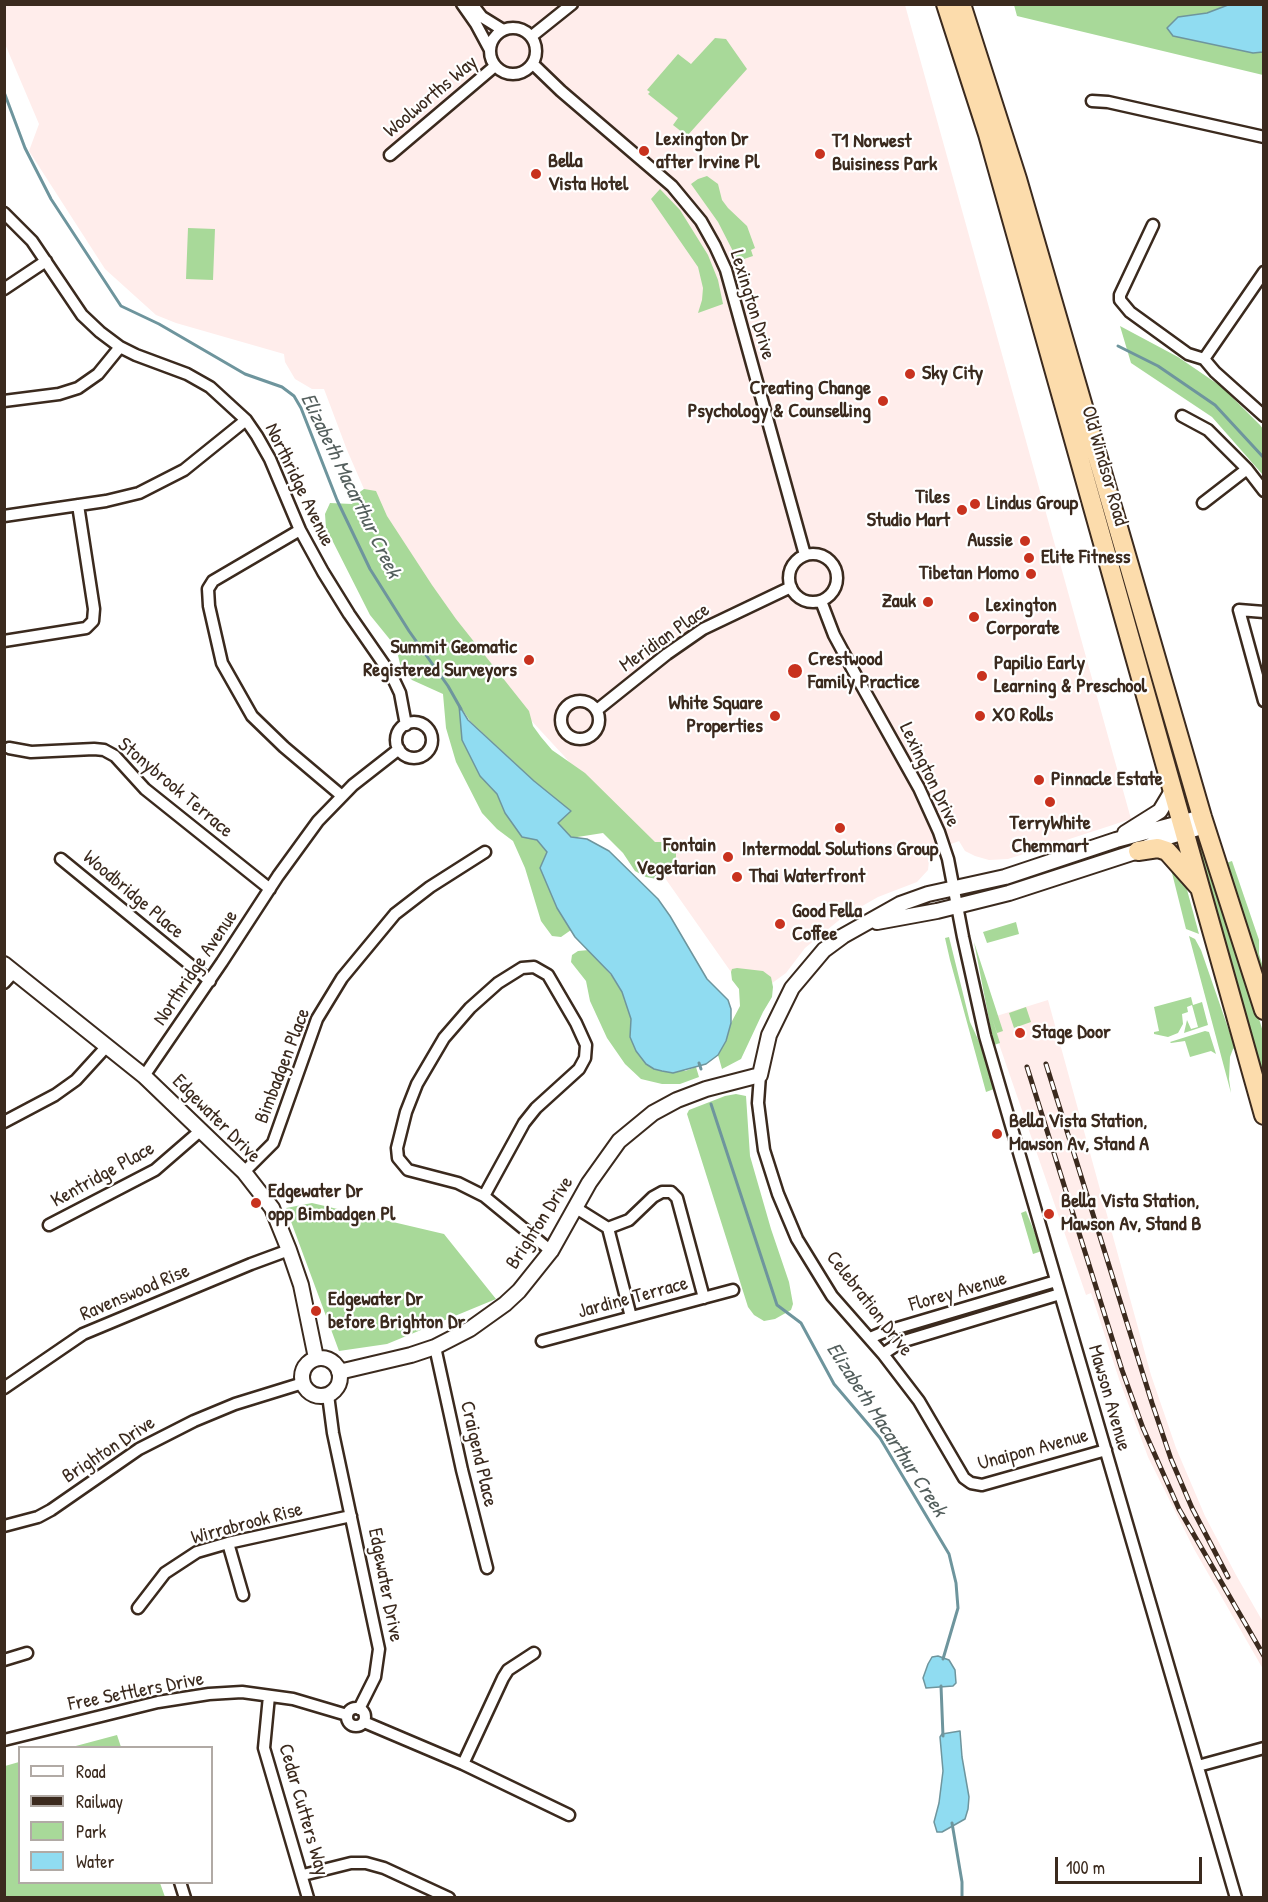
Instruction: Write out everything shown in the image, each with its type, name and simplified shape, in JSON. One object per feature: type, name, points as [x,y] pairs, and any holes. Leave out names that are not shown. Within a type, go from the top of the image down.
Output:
[{"type":"highway","points":[[939,4],[982,92]]},
{"type":"highway","name":"Old Windsor Road","points":[[946,4],[1017,179],[1204,822],[1263,1010]]},
{"type":"highway","name":"Old Windsor Road","points":[[961,4],[982,92],[1172,791],[1263,1115]]},
{"type":"highway","points":[[973,4],[977,17],[982,92]]},
{"type":"highway","points":[[1138,851],[1158,848],[1167,851],[1201,889]]},
{"type":"street","points":[[462,4],[490,50]]},
{"type":"street","points":[[472,4],[482,17],[503,30]]},
{"type":"street","points":[[532,36],[572,4]]},
{"type":"street","points":[[512,28],[522,29],[532,36],[537,49],[533,64],[516,74],[504,73],[495,66],[490,50],[492,39],[503,30],[512,28]]},
{"type":"street","name":"Lexington Drive","points":[[533,64],[561,92],[672,186],[701,221],[715,246],[726,270],[805,555]]},
{"type":"street","name":"Woolworths Way","points":[[390,155],[495,66]]},
{"type":"street","points":[[1092,101],[1108,102],[1263,137]]},
{"type":"street","name":"Northridge Avenue","points":[[4,213],[26,235],[46,261],[82,315],[120,346],[136,355],[187,374],[210,387],[246,420],[270,459],[300,530],[349,614],[392,676],[400,693],[406,725],[397,736],[399,749],[353,785],[318,821],[144,1076]]},
{"type":"street","points":[[1153,225],[1120,295],[1120,300],[1130,312],[1188,354],[1204,359],[1263,417]]},
{"type":"street","points":[[4,289],[46,261]]},
{"type":"street","points":[[1204,359],[1263,275]]},
{"type":"street","points":[[4,401],[59,394],[78,388],[98,374],[120,346]]},
{"type":"street","points":[[1182,416],[1208,430],[1247,469],[1263,491]]},
{"type":"street","points":[[4,516],[140,493],[183,470],[246,420]]},
{"type":"street","points":[[1203,503],[1247,469]]},
{"type":"street","points":[[4,640],[86,628],[93,621],[94,609],[78,505]]},
{"type":"street","points":[[300,530],[213,581],[208,590],[209,606],[222,663],[252,716],[284,747],[342,796]]},
{"type":"street","points":[[805,555],[818,555],[836,569],[836,586],[831,594],[821,602],[808,602],[801,599],[791,587],[790,570],[793,564],[805,555]]},
{"type":"street","name":"Meridian Place","points":[[597,710],[667,654],[703,629],[791,587]]},
{"type":"street","name":"Lexington Drive","points":[[821,602],[834,634],[931,812],[948,859],[957,907]]},
{"type":"street","points":[[1263,612],[1239,610],[1263,701]]},
{"type":"street","points":[[399,749],[409,757],[417,758],[428,752],[432,745],[430,733],[425,726],[413,723],[406,725]]},
{"type":"street","name":"Stonybrook Terrace","points":[[9,748],[31,752],[104,750],[115,756],[146,789],[270,890]]},
{"type":"street","points":[[1116,840],[1160,811],[1172,791]]},
{"type":"street","points":[[1183,827],[1204,822]]},
{"type":"street","name":"Celebration Drive","points":[[863,924],[957,907],[1009,893],[1138,851],[1183,827]]},
{"type":"street","name":"Celebration Drive","points":[[971,1483],[959,1470],[919,1401],[870,1338],[832,1296],[797,1239],[781,1203],[764,1150],[759,1125],[760,1075],[769,1035],[792,988],[824,951],[843,936],[900,904],[928,894],[974,885],[1021,872],[1116,840],[1183,827]]},
{"type":"street","name":"Bimbadgen Place","points":[[244,1172],[273,1143],[317,1019],[342,978],[395,914],[430,887],[485,852]]},
{"type":"street","name":"Woodbridge Place","points":[[61,859],[210,981]]},
{"type":"street","name":"Mawson Avenue","points":[[957,907],[985,1036],[1236,1898]]},
{"type":"street","points":[[484,1196],[524,1123],[536,1108],[579,1069],[585,1058],[586,1045],[576,1023],[548,975],[534,967],[522,968],[498,983],[470,1008],[444,1038],[426,1066],[409,1104],[397,1143],[398,1158],[403,1166],[412,1172],[458,1183],[484,1196],[551,1251]]},
{"type":"street","points":[[4,983],[9,968]]},
{"type":"street","name":"Edgewater Drive","points":[[9,968],[144,1076],[244,1172],[272,1208],[289,1250],[300,1285],[316,1358]]},
{"type":"street","points":[[4,1122],[55,1095],[76,1080],[107,1046]]},
{"type":"street","name":"Brighton Drive","points":[[339,1372],[435,1347],[470,1329],[505,1304],[551,1251],[589,1183],[619,1142],[653,1113],[677,1100],[706,1089],[760,1075]]},
{"type":"street","name":"Kentridge Place","points":[[49,1225],[155,1170],[200,1131]]},
{"type":"street","points":[[608,1228],[629,1221],[652,1197],[662,1191],[671,1191],[677,1198],[704,1298]]},
{"type":"street","points":[[576,1208],[608,1228],[631,1317]]},
{"type":"street","name":"Ravenswood Rise","points":[[4,1388],[83,1334],[289,1250]]},
{"type":"street","name":"Florey Avenue","points":[[870,1338],[1056,1281]]},
{"type":"street","name":"Jardine Terrace","points":[[542,1341],[733,1290]]},
{"type":"street","name":"Florey Avenue","points":[[883,1354],[902,1341],[1060,1294]]},
{"type":"street","name":"Craigend Place","points":[[435,1347],[462,1470],[487,1568]]},
{"type":"street","points":[[316,1358],[333,1362],[339,1372],[339,1383],[328,1395],[312,1394],[303,1383],[304,1368],[316,1358]]},
{"type":"street","name":"Brighton Drive","points":[[4,1526],[51,1510],[140,1449],[194,1421],[235,1404],[303,1383]]},
{"type":"street","name":"Edgewater Drive","points":[[328,1395],[333,1433],[379,1648],[375,1677],[359,1709]]},
{"type":"street","name":"Unaipon Avenue","points":[[971,1483],[982,1485],[1106,1450]]},
{"type":"street","name":"Wirrabrook Rise","points":[[138,1608],[165,1572],[197,1552],[351,1516]]},
{"type":"street","points":[[228,1543],[243,1595]]},
{"type":"street","points":[[4,1660],[27,1653]]},
{"type":"street","points":[[463,1764],[508,1670],[534,1653]]},
{"type":"street","name":"Free Settlers Drive","points":[[4,1740],[186,1696],[242,1692],[293,1699],[347,1715]]},
{"type":"street","name":"Cedar Cutters Way","points":[[269,1696],[264,1748],[308,1898]]},
{"type":"street","points":[[351,1709],[359,1709],[364,1713],[364,1722],[353,1727],[348,1723],[347,1715],[351,1709]]},
{"type":"street","points":[[364,1722],[463,1764],[569,1815]]},
{"type":"street","points":[[1198,1766],[1263,1748]]},
{"type":"street","points":[[303,1875],[351,1863],[366,1863],[384,1868],[449,1898]]},
{"type":"shaded area","points":[[4,5],[905,5],[1131,819],[1008,859],[989,860],[975,856],[965,851],[959,841],[930,852],[928,870],[917,882],[878,897],[843,917],[805,948],[786,973],[753,997],[731,972],[653,861],[564,756],[492,678],[364,489],[324,389],[312,389],[295,379],[285,362],[284,354],[176,323],[156,315],[105,269],[29,151],[39,124],[5,44]]},
{"type":"shaded area","points":[[1048,1000],[1151,1375],[1176,1448],[1205,1516],[1263,1622],[1263,1669],[1194,1549],[1148,1457],[1091,1293],[1086,1295],[990,1018]]},
{"type":"green space","points":[[1014,5],[1263,5],[1263,75],[1017,16]]},
{"type":"green space","points":[[715,38],[726,39],[747,69],[687,136],[673,125],[678,118],[648,94],[650,92],[647,90],[678,54],[691,64]]},
{"type":"green space","points":[[707,176],[718,184],[722,200],[728,208],[747,226],[755,248],[751,250],[753,256],[738,261],[718,222],[691,184]]},
{"type":"green space","points":[[660,189],[680,210],[708,255],[718,280],[723,304],[698,313],[703,288],[698,267],[651,199]]},
{"type":"green space","points":[[188,228],[215,229],[213,280],[186,279]]},
{"type":"green space","points":[[1120,326],[1178,357],[1222,387],[1260,425],[1263,429],[1263,475],[1212,417],[1131,363]]},
{"type":"green space","points":[[364,489],[376,491],[387,516],[432,585],[529,711],[533,726],[552,750],[585,773],[655,842],[664,842],[672,846],[676,852],[676,860],[662,880],[646,877],[635,871],[623,853],[603,833],[571,838],[558,823],[571,811],[534,781],[470,721],[460,706],[462,740],[480,776],[497,794],[505,813],[537,840],[547,852],[540,868],[557,908],[571,930],[561,937],[552,936],[541,921],[525,868],[513,841],[497,829],[482,813],[456,762],[446,728],[443,694],[412,680],[401,668],[396,647],[370,615],[326,528],[325,514],[330,503],[352,504],[357,494]]},
{"type":"green space","points":[[1198,839],[1215,872],[1263,1032],[1263,1087],[1194,840]]},
{"type":"green space","points":[[1165,858],[1181,876],[1186,886],[1199,934],[1186,929],[1172,873]]},
{"type":"green space","points":[[1232,861],[1259,940],[1263,982],[1226,863]]},
{"type":"green space","points":[[1016,922],[1019,934],[987,943],[983,932]]},
{"type":"green space","points":[[1189,936],[1195,939],[1201,950],[1235,1048],[1230,1057],[1231,1093]]},
{"type":"green space","points":[[949,937],[970,1022],[982,1048],[994,1089],[986,1092],[950,960],[945,938]]},
{"type":"green space","points":[[974,942],[1003,1031],[997,1033],[992,1018],[1000,1043],[994,1045]]},
{"type":"green space","points":[[589,950],[611,975],[622,992],[631,1019],[631,1037],[685,1071],[696,1067],[699,1077],[680,1084],[662,1084],[641,1079],[625,1064],[607,1038],[590,1001],[586,981],[571,962],[572,955],[578,951]]},
{"type":"green space","points":[[732,969],[763,971],[771,977],[772,997],[741,1059],[722,1069],[718,1055],[740,1006],[739,989],[732,980],[731,972]]},
{"type":"green space","points":[[1191,997],[1193,1005],[1202,1002],[1208,1025],[1184,1033],[1187,1020],[1191,1029],[1198,1027],[1192,1005],[1187,1007],[1188,1012],[1182,1014],[1183,1024],[1178,1033],[1168,1037],[1154,1034],[1159,1031],[1154,1007]]},
{"type":"green space","points":[[1026,1007],[1031,1022],[1014,1028],[1009,1013]]},
{"type":"green space","points":[[1205,1031],[1209,1032],[1216,1054],[1211,1051],[1190,1057],[1185,1041],[1170,1042]]},
{"type":"green space","points":[[736,1094],[746,1096],[750,1156],[789,1282],[793,1304],[791,1310],[775,1319],[764,1321],[754,1315],[748,1307],[687,1114],[689,1110]]},
{"type":"green space","points":[[312,1203],[444,1234],[496,1299],[387,1344],[339,1351],[286,1208]]},
{"type":"green space","points":[[1026,1211],[1042,1251],[1033,1254],[1021,1213]]},
{"type":"green space","points":[[117,1735],[121,1746],[76,1746]]},
{"type":"green space","points":[[18,1762],[18,1884],[160,1884],[165,1897],[5,1897],[5,1766]]},
{"type":"water","points":[[1228,5],[1263,5],[1263,52],[1253,53],[1173,36],[1167,28],[1178,17],[1207,13]]},
{"type":"water","points":[[459,705],[468,720],[534,781],[571,811],[558,823],[571,837],[587,839],[609,851],[658,899],[707,979],[728,1000],[731,1009],[731,1023],[726,1041],[718,1055],[706,1064],[673,1073],[662,1071],[646,1064],[636,1051],[630,1037],[631,1019],[622,992],[611,974],[575,937],[557,908],[540,868],[547,852],[537,840],[522,837],[505,813],[497,794],[480,776],[462,740]]},
{"type":"water","points":[[938,1656],[949,1660],[955,1670],[956,1683],[953,1686],[926,1688],[923,1678],[928,1664],[932,1657]]},
{"type":"water","points":[[960,1731],[969,1797],[968,1809],[965,1819],[942,1832],[937,1832],[934,1822],[943,1771],[940,1737],[942,1734]]},
{"type":"waterway","name":"Elizabeth Macarthur Creek","points":[[4,92],[25,148],[51,199],[121,306],[159,324],[245,374],[282,387],[294,396],[301,408],[337,500],[370,569],[461,709]]},
{"type":"waterway","points":[[1118,346],[1158,366],[1215,405],[1264,458]]},
{"type":"waterway","name":"Elizabeth Macarthur Creek","points":[[699,1063],[701,1069]]},
{"type":"waterway","name":"Elizabeth Macarthur Creek","points":[[711,1104],[777,1305],[801,1323],[834,1384],[880,1438],[949,1554],[956,1583],[958,1608],[943,1659]]},
{"type":"waterway","name":"Elizabeth Macarthur Creek","points":[[941,1686],[943,1736]]},
{"type":"waterway","name":"Elizabeth Macarthur Creek","points":[[952,1823],[962,1882],[962,1898]]},
{"type":"railway","points":[[1046,1064],[1171,1459],[1192,1508],[1228,1577]]},
{"type":"railway","points":[[1027,1067],[1122,1370],[1143,1428],[1179,1509],[1264,1656]]},
{"type":"place","name":"Lexington Dr after Irvine Pl","points":[[644,151]]},
{"type":"place","name":"T1 Norwest Buisiness Park","points":[[820,154]]},
{"type":"place","name":"Bella Vista Hotel","points":[[536,174]]},
{"type":"place","name":"Sky City","points":[[910,374]]},
{"type":"place","name":"Creating Change Psychology & Counselling","points":[[883,401]]},
{"type":"place","name":"Lindus Group","points":[[975,504]]},
{"type":"place","name":"Tiles Studio Mart","points":[[962,510]]},
{"type":"place","name":"Aussie","points":[[1025,541]]},
{"type":"place","name":"Elite Fitness","points":[[1029,558]]},
{"type":"place","name":"Tibetan Momo","points":[[1031,574]]},
{"type":"place","name":"Zauk","points":[[928,602]]},
{"type":"place","name":"Lexington Corporate","points":[[974,617]]},
{"type":"place","name":"Summit Geomatic Registered Surveyors","points":[[529,660]]},
{"type":"place","name":"Crestwood Family Practice","points":[[795,671]]},
{"type":"place","name":"Papilio Early Learning & Preschool","points":[[982,676]]},
{"type":"place","name":"White Square Properties","points":[[775,716]]},
{"type":"place","name":"XO Rolls","points":[[980,716]]},
{"type":"place","name":"Pinnacle Estate","points":[[1039,780]]},
{"type":"place","name":"TerryWhite Chemmart","points":[[1050,802]]},
{"type":"place","name":"Intermodal Solutions Group","points":[[840,828]]},
{"type":"place","name":"Fontain Vegetarian","points":[[728,857]]},
{"type":"place","name":"Thai Waterfront","points":[[737,877]]},
{"type":"place","name":"Good Fella Coffee","points":[[780,924]]},
{"type":"place","name":"Stage Door","points":[[1020,1033]]},
{"type":"place","name":"Bella Vista Station, Mawson Av, Stand A","points":[[997,1134]]},
{"type":"place","name":"Edgewater Dr opp Bimbadgen Pl","points":[[256,1203]]},
{"type":"place","name":"Bella Vista Station, Mawson Av, Stand B","points":[[1049,1214]]},
{"type":"place","name":"Edgewater Dr before Brighton Dr","points":[[316,1311]]}]
